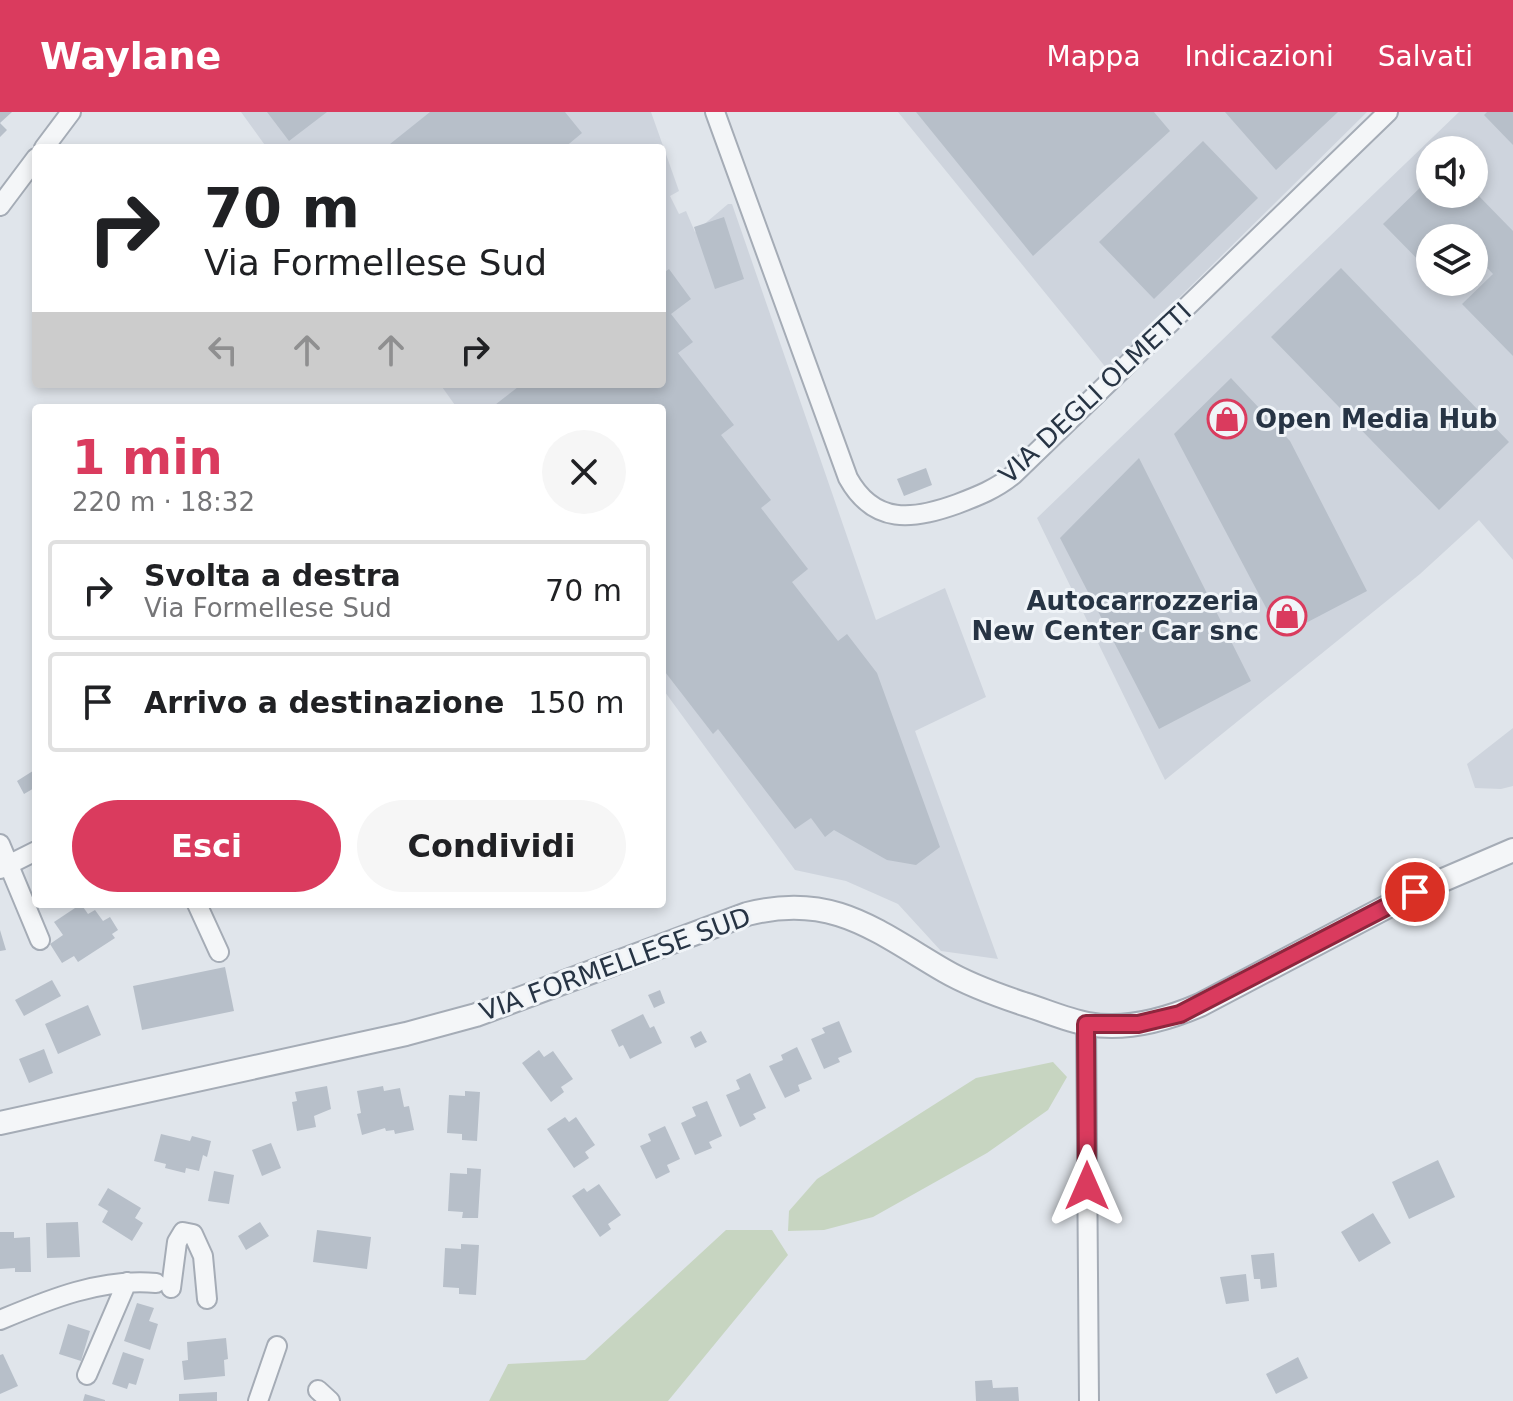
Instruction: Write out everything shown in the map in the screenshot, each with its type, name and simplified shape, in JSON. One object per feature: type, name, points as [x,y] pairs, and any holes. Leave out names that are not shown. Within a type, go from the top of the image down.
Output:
[{"type":"street","points":[[47,144],[71,112]]},
{"type":"street","name":"VIA DEGLI OLMETTI","points":[[715,112],[848,478],[873,506],[888,513],[910,516],[939,511],[983,494],[1013,475],[1388,112]]},
{"type":"street","points":[[0,206],[32,163]]},
{"type":"street","points":[[0,844],[5,866],[40,940]]},
{"type":"street","name":"VIA FORMELLESE SUD","points":[[0,1123],[406,1034],[476,1015],[735,918],[782,906],[806,906],[841,915],[893,939],[963,981],[1086,1024],[1138,1024],[1180,1014],[1424,887],[1513,850]]},
{"type":"street","points":[[5,866],[32,853]]},
{"type":"street","points":[[199,908],[219,952]]},
{"type":"street","points":[[1086,1024],[1089,1401]]},
{"type":"street","points":[[0,1320],[79,1291],[127,1282],[163,1286],[183,1232],[193,1234],[203,1256],[207,1299]]},
{"type":"street","points":[[87,1375],[127,1282]]},
{"type":"street","points":[[258,1401],[277,1346]]},
{"type":"shaded area","points":[[241,112],[651,112],[662,144],[264,144]]},
{"type":"shaded area","points":[[898,112],[1367,112],[1107,369]]},
{"type":"shaded area","points":[[1459,112],[1513,112],[1513,560],[1479,520],[1420,574],[1165,780],[1037,518],[1416,153],[1416,208],[1488,208],[1488,136],[1434,136]]},
{"type":"shaded area","points":[[666,154],[679,191],[670,196],[679,214],[686,211],[695,232],[728,204],[732,204],[876,620],[945,588],[986,697],[915,731],[998,959],[941,951],[898,904],[846,881],[795,870],[666,693],[666,404],[454,404],[443,388],[666,388]]},
{"type":"shaded area","points":[[1513,728],[1513,786],[1475,788],[1467,764]]},
{"type":"green space","points":[[1053,1062],[1067,1077],[1048,1110],[987,1153],[873,1217],[824,1230],[788,1231],[789,1211],[817,1179],[976,1078]]},
{"type":"green space","points":[[726,1230],[772,1230],[788,1255],[668,1401],[489,1401],[508,1364],[585,1360]]},
{"type":"building","points":[[0,112],[12,112],[0,123]]},
{"type":"building","points":[[267,112],[327,112],[289,141]]},
{"type":"building","points":[[430,112],[565,112],[582,133],[569,144],[390,144]]},
{"type":"building","points":[[916,112],[1154,112],[1170,131],[1033,256]]},
{"type":"building","points":[[1225,112],[1338,112],[1276,170]]},
{"type":"building","points":[[1487,112],[1513,112],[1513,145],[1484,115]]},
{"type":"building","points":[[0,123],[7,130],[0,137]]},
{"type":"building","points":[[1203,141],[1258,198],[1154,299],[1099,242]]},
{"type":"building","points":[[1416,192],[1416,208],[1488,208],[1488,205],[1513,231],[1513,356],[1462,304],[1470,296],[1488,296],[1488,279],[1493,274],[1488,269],[1488,224],[1416,224],[1416,258],[1383,224]]},
{"type":"building","points":[[724,217],[744,279],[715,289],[694,227]]},
{"type":"building","points":[[1341,268],[1509,442],[1439,510],[1271,337]]},
{"type":"building","points":[[669,269],[691,299],[671,314],[693,342],[678,353],[734,425],[721,435],[771,500],[761,508],[808,569],[792,582],[838,641],[847,634],[877,673],[940,847],[916,865],[887,860],[834,830],[825,837],[811,818],[795,829],[718,729],[713,734],[666,673],[666,404],[496,404],[517,388],[666,388],[666,271]]},
{"type":"building","points":[[1231,378],[1290,441],[1367,591],[1281,636],[1174,434]]},
{"type":"building","points":[[1139,458],[1251,681],[1159,729],[1060,538]]},
{"type":"building","points":[[926,468],[932,485],[904,496],[897,479]]},
{"type":"building","points":[[32,772],[32,789],[24,794],[17,781]]},
{"type":"building","points":[[75,908],[84,908],[88,914],[95,910],[103,921],[110,917],[118,930],[112,934],[115,938],[78,962],[74,956],[62,963],[50,944],[63,935],[54,922]]},
{"type":"building","points":[[0,930],[6,950],[0,951]]},
{"type":"building","points":[[225,967],[234,1011],[142,1030],[133,986]]},
{"type":"building","points":[[52,980],[61,996],[24,1016],[15,1000]]},
{"type":"building","points":[[660,990],[665,1003],[654,1008],[648,995]]},
{"type":"building","points":[[88,1005],[101,1035],[58,1054],[45,1024]]},
{"type":"building","points":[[643,1014],[650,1028],[654,1026],[662,1043],[630,1059],[623,1045],[619,1047],[611,1030]]},
{"type":"building","points":[[839,1021],[852,1052],[824,1069],[811,1039],[825,1033],[822,1028]]},
{"type":"building","points":[[701,1031],[707,1042],[695,1048],[690,1037]]},
{"type":"building","points":[[797,1047],[812,1079],[798,1085],[800,1091],[785,1098],[769,1066],[783,1060],[781,1055]]},
{"type":"building","points":[[44,1049],[53,1073],[29,1083],[19,1059]]},
{"type":"building","points":[[539,1050],[544,1057],[553,1051],[573,1079],[561,1087],[564,1092],[551,1102],[522,1063]]},
{"type":"building","points":[[750,1073],[766,1108],[753,1114],[756,1119],[740,1127],[726,1095],[740,1089],[736,1080]]},
{"type":"building","points":[[327,1086],[331,1109],[314,1116],[316,1127],[297,1131],[292,1102],[297,1101],[295,1092]]},
{"type":"building","points":[[383,1086],[384,1091],[400,1088],[404,1107],[409,1106],[414,1130],[395,1134],[394,1130],[386,1131],[385,1128],[362,1135],[357,1114],[361,1113],[357,1091]]},
{"type":"building","points":[[465,1091],[480,1092],[477,1141],[462,1140],[462,1134],[447,1133],[449,1095],[465,1096]]},
{"type":"building","points":[[707,1101],[722,1136],[709,1142],[712,1148],[695,1155],[681,1123],[696,1116],[692,1107]]},
{"type":"building","points":[[565,1117],[569,1122],[576,1117],[595,1145],[585,1152],[589,1158],[574,1168],[547,1129]]},
{"type":"building","points":[[665,1126],[680,1159],[667,1165],[670,1172],[656,1179],[640,1146],[651,1141],[648,1134]]},
{"type":"building","points":[[161,1134],[190,1141],[192,1136],[211,1141],[199,1171],[186,1168],[185,1173],[165,1168],[166,1164],[154,1161]]},
{"type":"building","points":[[271,1143],[281,1168],[262,1176],[252,1150]]},
{"type":"building","points":[[1438,1160],[1455,1197],[1409,1219],[1392,1182]]},
{"type":"building","points":[[467,1168],[481,1169],[478,1218],[462,1218],[463,1212],[448,1211],[450,1173],[467,1174]]},
{"type":"building","points":[[214,1171],[234,1175],[229,1204],[208,1201]]},
{"type":"building","points":[[599,1184],[621,1215],[608,1224],[611,1229],[600,1237],[572,1196],[584,1188],[587,1192]]},
{"type":"building","points":[[108,1188],[141,1208],[135,1218],[143,1223],[132,1241],[102,1222],[108,1211],[98,1205]]},
{"type":"building","points":[[1373,1213],[1391,1243],[1359,1262],[1341,1232]]},
{"type":"building","points":[[78,1222],[80,1257],[47,1258],[46,1223]]},
{"type":"building","points":[[260,1222],[269,1236],[246,1250],[238,1236]]},
{"type":"building","points":[[317,1230],[371,1237],[367,1269],[313,1262]]},
{"type":"building","points":[[0,1232],[14,1232],[14,1238],[30,1237],[31,1272],[15,1272],[15,1268],[0,1269]]},
{"type":"building","points":[[461,1244],[479,1245],[476,1295],[459,1294],[459,1288],[443,1287],[445,1248],[461,1249]]},
{"type":"building","points":[[1274,1253],[1277,1287],[1261,1289],[1260,1279],[1254,1279],[1251,1255]]},
{"type":"building","points":[[1246,1274],[1249,1301],[1226,1304],[1220,1277]]},
{"type":"building","points":[[137,1303],[154,1308],[149,1321],[158,1324],[150,1350],[124,1341]]},
{"type":"building","points":[[68,1324],[90,1331],[81,1361],[59,1354]]},
{"type":"building","points":[[226,1338],[228,1359],[224,1360],[225,1376],[184,1380],[182,1361],[188,1360],[187,1342]]},
{"type":"building","points":[[123,1352],[144,1359],[136,1385],[129,1383],[127,1389],[112,1384]]},
{"type":"building","points":[[3,1354],[18,1386],[0,1394],[0,1355]]},
{"type":"building","points":[[1298,1357],[1308,1378],[1276,1394],[1266,1374]]},
{"type":"building","points":[[992,1380],[993,1388],[1018,1387],[1019,1401],[976,1401],[975,1381]]},
{"type":"building","points":[[217,1392],[217,1401],[179,1401],[179,1394]]},
{"type":"building","points":[[85,1394],[105,1400],[105,1401],[83,1401]]},
{"type":"place","name":"Open Media Hub","points":[[1227,419]]},
{"type":"place","name":"Autocarrozzeria New Center Car snc","points":[[1287,616]]},
{"type":"route","points":[[1087,1186],[1086,1024],[1138,1024],[1180,1014],[1415,892]]}]
